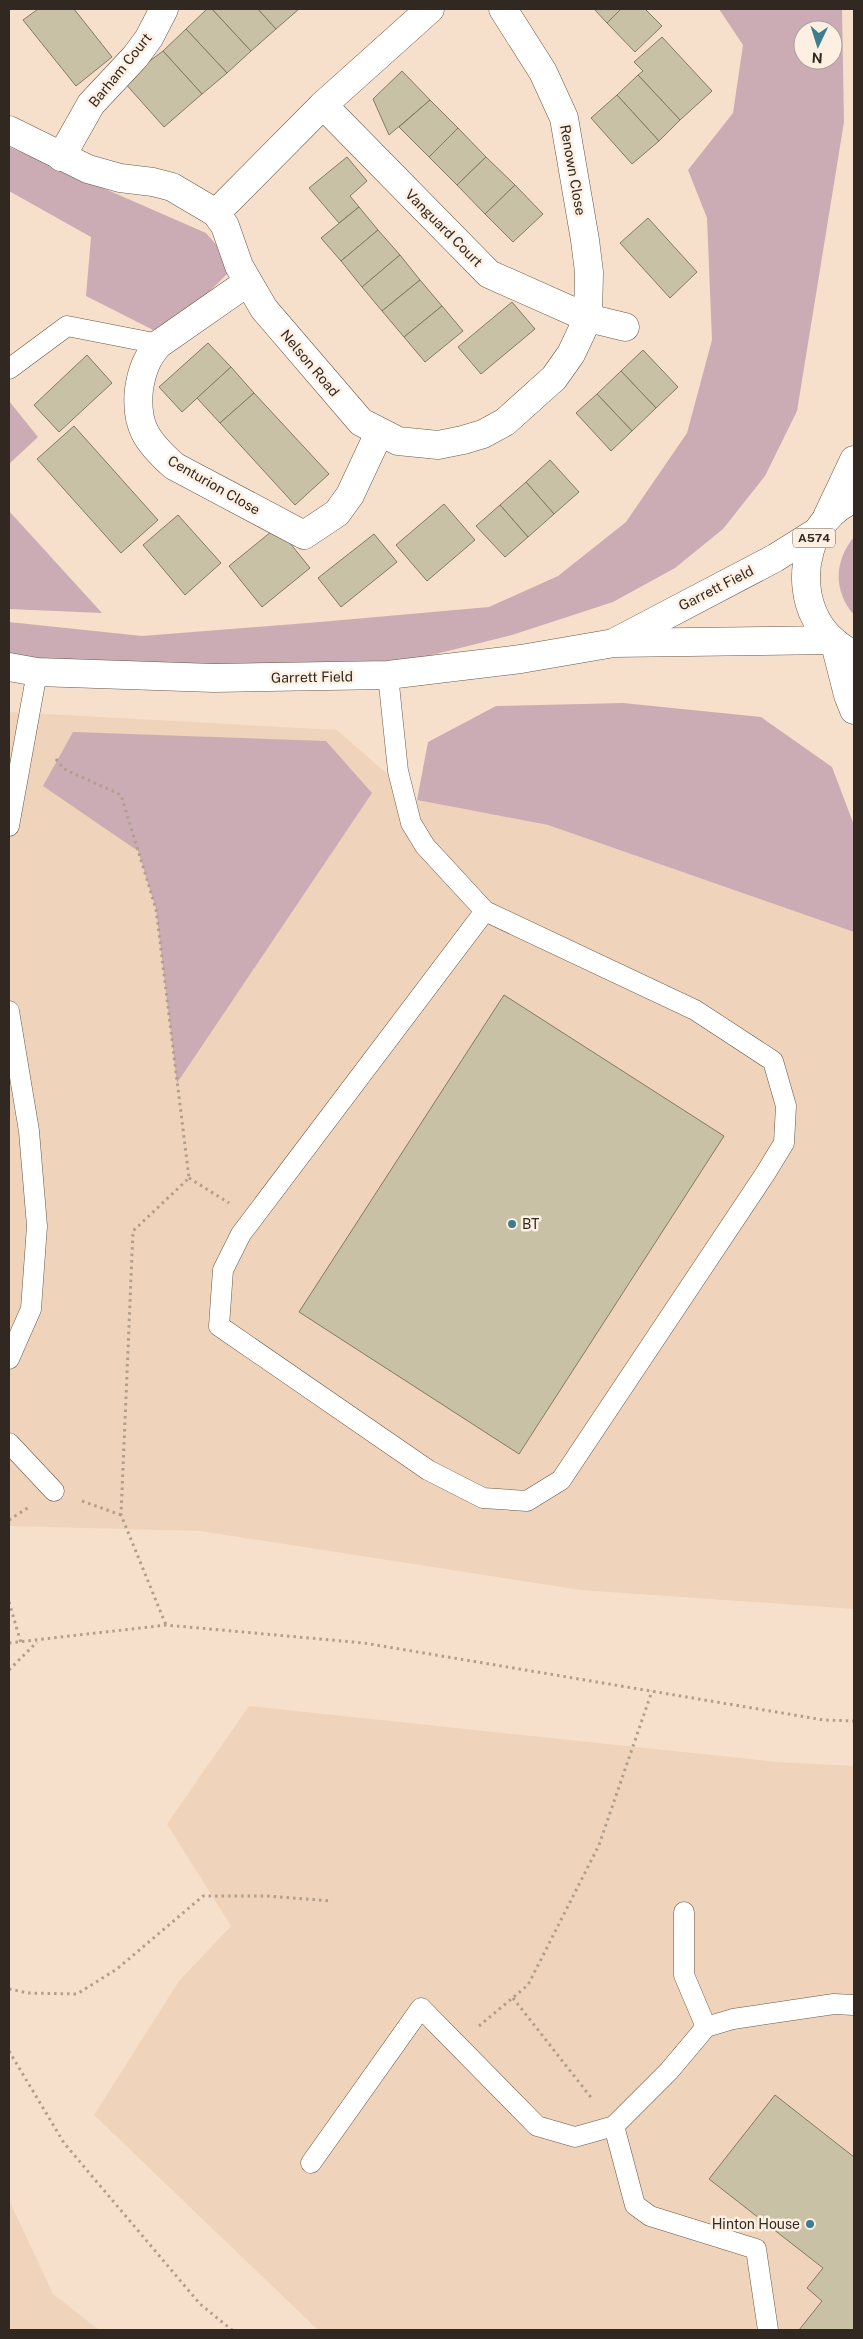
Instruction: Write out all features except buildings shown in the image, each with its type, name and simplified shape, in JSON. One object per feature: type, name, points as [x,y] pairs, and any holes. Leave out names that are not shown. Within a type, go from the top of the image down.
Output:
[{"type":"street","name":"Barham Court","points":[[60,157],[91,104],[144,44],[164,9]]},
{"type":"street","points":[[9,130],[60,157],[88,169],[120,178],[153,182],[172,187],[216,213],[323,105],[430,9]]},
{"type":"street","name":"Renown Close","points":[[503,9],[543,72],[564,118],[589,272],[588,318]]},
{"type":"street","name":"Vanguard Court","points":[[323,105],[489,274],[588,318]]},
{"type":"street","name":"Nelson Road","points":[[216,213],[224,226],[248,282],[264,309],[361,422],[379,433],[398,441],[438,445],[483,434],[505,422],[554,378],[571,354],[588,318]]},
{"type":"street","name":"Centurion Close","points":[[248,282],[159,344],[147,357],[141,377],[138,414],[143,429],[156,449],[174,466],[304,535],[336,513],[350,494],[379,433]]},
{"type":"street","points":[[588,318],[625,327]]},
{"type":"street","name":"A574","points":[[854,460],[822,525],[812,541],[806,568],[807,594],[816,620],[841,647],[848,695],[854,710]]},
{"type":"street","name":"A574","points":[[822,525],[847,501],[854,498]]},
{"type":"street","name":"Garrett Field","points":[[614,643],[775,558],[822,525]]},
{"type":"street","name":"Garrett Field","points":[[9,667],[37,672],[214,678],[388,675],[520,658],[614,643],[841,647]]},
{"type":"lane","points":[[9,369],[67,326],[159,344]]},
{"type":"lane","points":[[9,826],[37,672]]},
{"type":"lane","points":[[388,675],[398,771],[411,823],[424,846],[485,911],[696,1010],[773,1061],[786,1106],[784,1143],[765,1174],[561,1480],[527,1501],[483,1498],[428,1470],[219,1326],[223,1270],[253,1218],[485,911]]},
{"type":"lane","points":[[9,1011],[29,1130],[37,1226],[31,1309],[9,1359]]},
{"type":"lane","points":[[9,1443],[54,1491]]},
{"type":"lane","points":[[684,1912],[684,1976],[706,2027]]},
{"type":"lane","points":[[310,2163],[421,2008],[537,2126],[575,2137],[614,2126],[669,2071],[706,2027],[742,2018],[834,2004],[854,2005]]},
{"type":"lane","points":[[614,2126],[635,2205],[650,2216],[756,2249],[768,2330]]},
{"type":"path","points":[[56,759],[64,769],[122,795],[156,909],[189,1178]]},
{"type":"path","points":[[189,1178],[253,1218]]},
{"type":"path","points":[[166,1625],[121,1515],[133,1231],[189,1178]]},
{"type":"path","points":[[9,1602],[21,1643]]},
{"type":"path","points":[[9,1643],[166,1625],[364,1642],[824,1720],[854,1721]]},
{"type":"path","points":[[9,1670],[37,1641]]},
{"type":"path","points":[[456,2044],[528,1986],[599,1845],[652,1691]]},
{"type":"path","points":[[9,1989],[28,1993],[77,1994],[117,1969],[203,1896],[266,1896],[332,1901]]},
{"type":"path","points":[[513,1998],[614,2126]]},
{"type":"path","points":[[9,2051],[64,2143],[200,2304],[232,2330]]},
{"type":"shaded area","points":[[719,9],[842,9],[842,20],[793,20],[793,70],[843,70],[843,66],[844,122],[797,411],[765,476],[723,529],[675,568],[613,602],[512,635],[388,666],[217,671],[9,659],[9,622],[142,636],[320,622],[489,607],[558,576],[626,522],[687,433],[712,340],[707,218],[688,170],[733,113],[743,45]]},
{"type":"shaded area","points":[[9,147],[206,233],[235,266],[165,336],[86,296],[91,237],[9,191]]},
{"type":"shaded area","points":[[9,401],[38,437],[9,464]]},
{"type":"shaded area","points":[[9,511],[102,613],[9,609]]},
{"type":"shaded area","points":[[854,537],[854,615],[842,596],[839,576],[843,556],[847,546]]},
{"type":"shaded area","points":[[623,703],[761,717],[832,767],[854,825],[854,932],[548,825],[417,800],[428,742],[496,706]]},
{"type":"shaded area","points":[[9,712],[337,730],[417,800],[548,825],[854,932],[854,1609],[581,1590],[200,1531],[9,1526]]},
{"type":"shaded area","points":[[73,732],[326,741],[372,793],[177,1083],[156,909],[138,851],[43,786]]},
{"type":"shaded area","points":[[249,1706],[778,1762],[854,1766],[854,2330],[318,2330],[94,2115],[179,1981],[231,1926],[167,1824]]},
{"type":"shaded area","points":[[9,2200],[53,2294],[99,2330],[9,2330]]},
{"type":"place","name":"BT","points":[[512,1224]]},
{"type":"place","name":"Hinton House","points":[[810,2224]]}]
